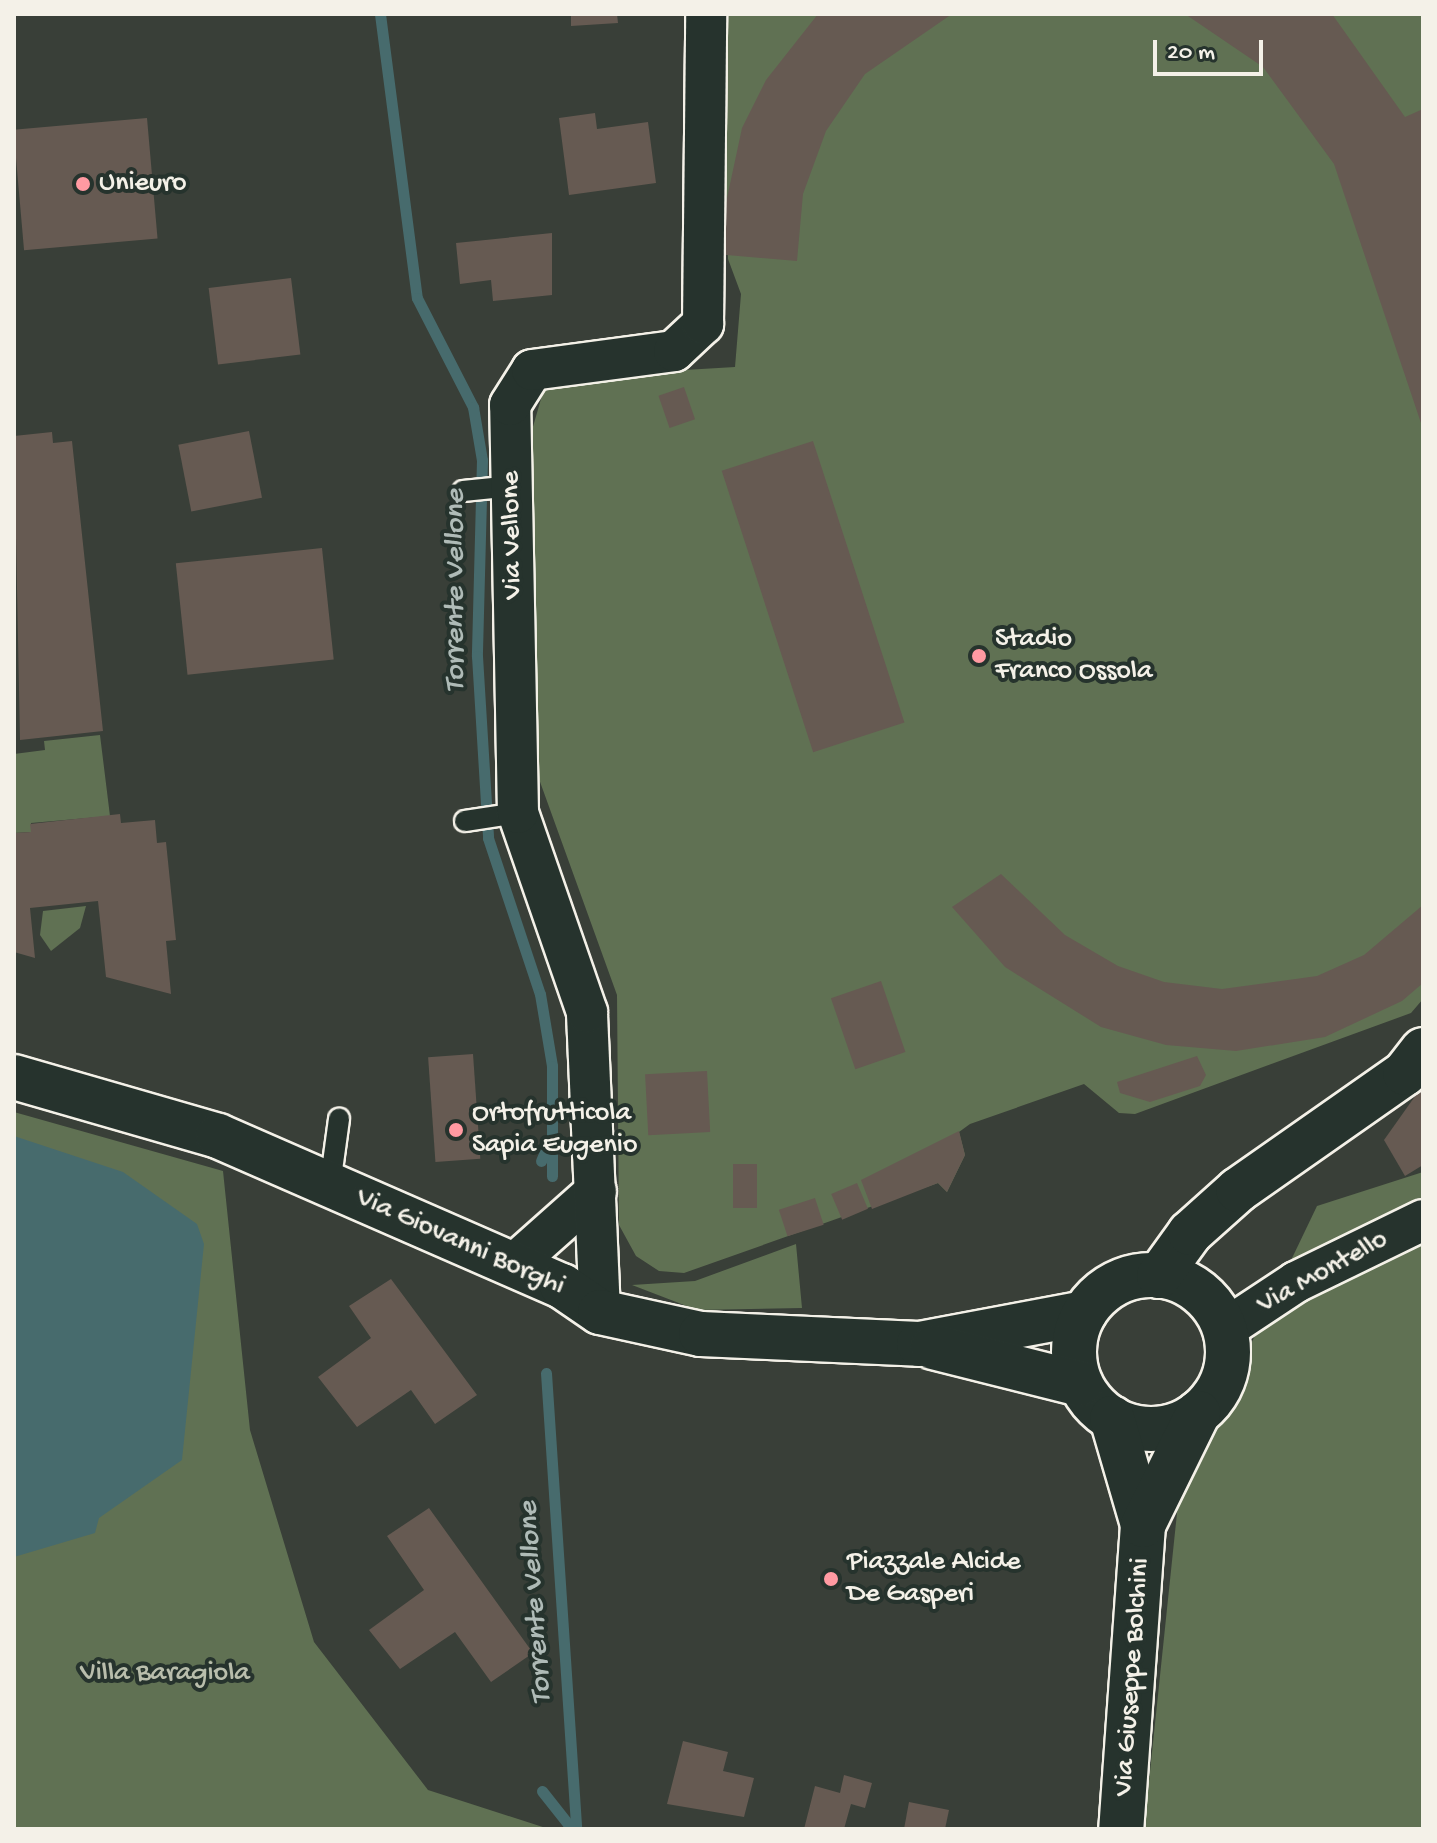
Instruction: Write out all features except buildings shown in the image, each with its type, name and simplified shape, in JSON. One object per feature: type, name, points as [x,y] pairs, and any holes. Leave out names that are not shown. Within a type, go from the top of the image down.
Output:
[{"type":"main road","points":[[1159,1276],[1190,1233],[1238,1190],[1405,1073],[1423,1050]]},
{"type":"main road","name":"Via Giovanni Borghi","points":[[14,1077],[218,1136],[513,1265],[600,1312],[701,1334],[919,1344],[1080,1384]]},
{"type":"main road","points":[[1200,1292],[1211,1242],[1238,1190]]},
{"type":"main road","points":[[1159,1276],[1200,1292],[1225,1329],[1225,1373],[1198,1413],[1143,1525],[1112,1418],[1080,1384],[1075,1336],[1084,1313],[1116,1283],[1159,1276]]},
{"type":"main road","name":"Via Giovanni Borghi","points":[[919,1344],[1084,1313]]},
{"type":"main road","points":[[1112,1418],[1156,1429],[1198,1413]]},
{"type":"main road","name":"Via Giuseppe Bolchini","points":[[1121,1829],[1143,1525]]},
{"type":"street","name":"Via Vellone","points":[[600,1312],[587,1012],[518,813],[510,405],[532,370],[674,351],[703,324],[706,14]]},
{"type":"street","points":[[513,1265],[596,1191]]},
{"type":"street","name":"Via Montello","points":[[1225,1329],[1296,1282],[1423,1220]]},
{"type":"lane","points":[[463,491],[513,486]]},
{"type":"lane","points":[[465,821],[518,813]]},
{"type":"lane","points":[[330,1185],[339,1119]]},
{"type":"green space","name":"Stadio Franco Ossola","points":[[721,14],[1423,14],[1423,999],[1411,1013],[1135,1114],[1119,1113],[1084,1084],[970,1124],[959,1132],[965,1155],[947,1192],[938,1183],[684,1273],[659,1271],[636,1256],[619,1225],[617,995],[539,779],[530,437],[543,392],[567,377],[735,367],[741,294],[728,259]]},
{"type":"green space","points":[[100,735],[110,816],[31,823],[31,832],[14,833],[14,754],[45,750],[44,741]]},
{"type":"green space","points":[[86,906],[80,928],[51,951],[40,935],[43,911]]},
{"type":"green space","name":"Villa Baragiola","points":[[14,1112],[223,1171],[250,1430],[314,1642],[428,1790],[549,1829],[14,1829]]},
{"type":"green space","points":[[1423,1172],[1423,1829],[1144,1829],[1179,1494],[1317,1206]]},
{"type":"green space","points":[[796,1244],[802,1308],[697,1310],[632,1285],[695,1281]]},
{"type":"water","points":[[14,1136],[123,1172],[197,1224],[204,1244],[182,1460],[99,1518],[95,1533],[14,1557]]},
{"type":"waterway","name":"Torrente Vellone","points":[[380,14],[417,298],[473,407],[482,460],[477,656],[488,838],[540,994],[552,1066],[552,1176]]},
{"type":"waterway","points":[[541,1161],[549,1142]]},
{"type":"waterway","name":"Torrente Vellone","points":[[546,1373],[576,1829]]},
{"type":"waterway","points":[[542,1791],[572,1829]]},
{"type":"place","name":"Unieuro","points":[[83,184]]},
{"type":"place","name":"Stadio Franco Ossola","points":[[979,656]]},
{"type":"place","name":"Ortofrutticola Sapia Eugenio","points":[[456,1130]]},
{"type":"place","name":"Piazzale Alcide De Gasperi","points":[[831,1579]]}]
